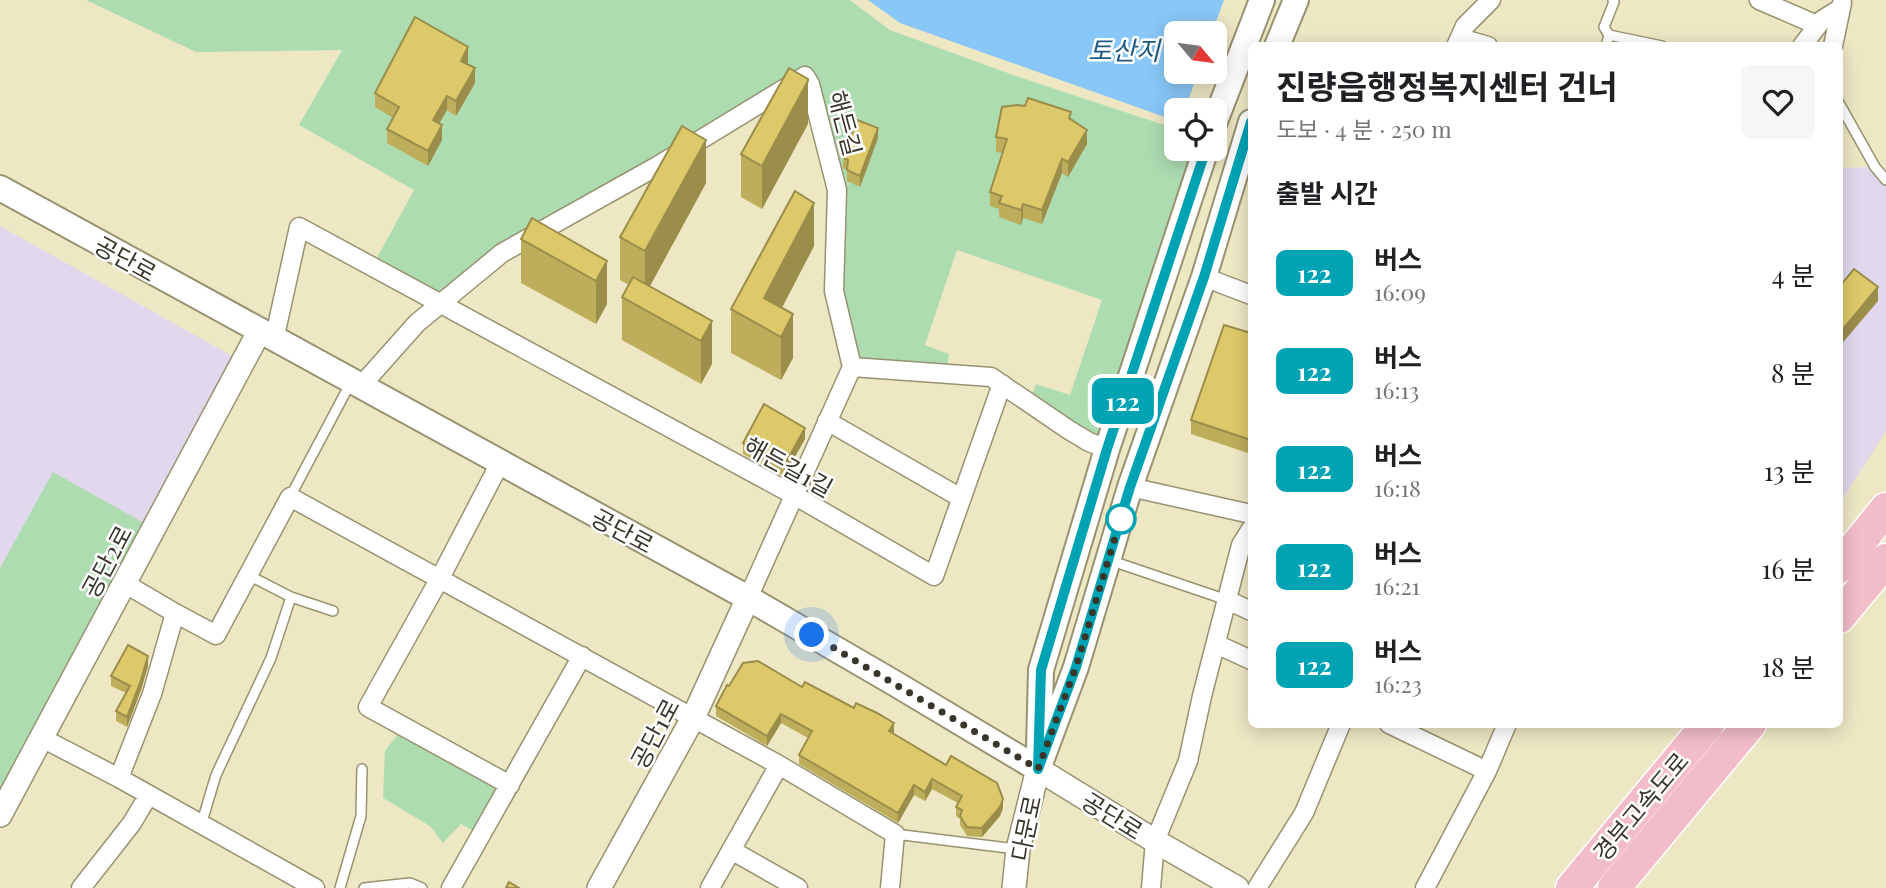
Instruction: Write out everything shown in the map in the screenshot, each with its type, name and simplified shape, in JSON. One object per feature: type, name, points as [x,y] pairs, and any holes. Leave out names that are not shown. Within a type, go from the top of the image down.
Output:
[{"type":"highway","points":[[1843,562],[1886,509]]},
{"type":"highway","points":[[1843,612],[1886,560]]},
{"type":"highway","name":"경부고속도로","points":[[1572,888],[1705,728]]},
{"type":"highway","name":"경부고속도로","points":[[1614,888],[1747,728]]},
{"type":"main road","points":[[1224,98],[1262,0]]},
{"type":"main road","points":[[1279,42],[1296,0]]},
{"type":"main road","name":"다문로","points":[[1038,769],[1076,667],[1130,487],[1204,277],[1248,132]]},
{"type":"main road","name":"다문로","points":[[1038,769],[1041,670],[1107,449],[1202,161]]},
{"type":"main road","name":"공단로","points":[[0,188],[748,598],[1038,769]]},
{"type":"street","points":[[1458,42],[1465,26],[1490,0]]},
{"type":"street","points":[[1759,0],[1817,26]]},
{"type":"street","points":[[1805,42],[1822,20],[1842,4]]},
{"type":"street","points":[[1834,42],[1842,4]]},
{"type":"street","name":"해든길","points":[[355,384],[417,323],[502,253],[659,166],[805,76],[810,84],[837,190],[834,290],[852,368]]},
{"type":"street","name":"해든길1길","points":[[266,336],[299,227],[794,495],[934,576],[1002,384]]},
{"type":"street","points":[[1204,277],[1248,294]]},
{"type":"street","name":"공단2로","points":[[0,815],[124,583],[266,336]]},
{"type":"street","points":[[748,598],[852,368],[992,377],[1069,430],[1107,449]]},
{"type":"street","points":[[827,421],[961,498]]},
{"type":"street","points":[[500,463],[368,707],[510,785]]},
{"type":"street","points":[[1130,487],[1248,513]]},
{"type":"street","points":[[124,583],[216,635],[290,497],[779,765],[895,834],[890,888]]},
{"type":"street","points":[[1151,888],[1155,841],[1188,761],[1241,545],[1248,534]]},
{"type":"street","name":"공단1로","points":[[599,888],[693,718],[748,598]]},
{"type":"street","points":[[1227,600],[1248,610]]},
{"type":"street","points":[[119,778],[152,694],[175,613]]},
{"type":"street","points":[[1216,644],[1248,659]]},
{"type":"street","points":[[451,888],[582,656]]},
{"type":"street","points":[[1257,888],[1304,813],[1339,728]]},
{"type":"street","points":[[1397,728],[1487,771]]},
{"type":"street","points":[[1424,888],[1487,771],[1505,728]]},
{"type":"street","points":[[42,738],[315,888]]},
{"type":"street","points":[[710,888],[779,765]]},
{"type":"street","name":"공단로","points":[[1038,769],[1237,888]]},
{"type":"street","name":"다문로","points":[[1014,888],[1018,849],[1038,769]]},
{"type":"street","points":[[81,888],[132,823],[148,796]]},
{"type":"street","points":[[731,850],[798,888]]},
{"type":"lane","points":[[1613,0],[1604,27],[1609,35],[1643,42]]},
{"type":"lane","points":[[1607,42],[1609,35]]},
{"type":"lane","points":[[1843,110],[1875,167],[1886,180]]},
{"type":"lane","points":[[290,497],[355,384]]},
{"type":"lane","points":[[1108,559],[1227,600]]},
{"type":"lane","points":[[248,575],[291,597],[334,611]]},
{"type":"lane","points":[[201,825],[216,775],[271,658],[291,597]]},
{"type":"lane","points":[[340,888],[361,816],[362,769]]},
{"type":"lane","points":[[895,834],[1018,849]]},
{"type":"lane","points":[[364,888],[410,883],[422,888]]},
{"type":"shaded area","points":[[1875,167],[1886,180],[1886,431],[1843,499],[1843,168]]},
{"type":"shaded area","points":[[0,226],[243,362],[153,528],[53,473],[0,568]]},
{"type":"green space","points":[[86,0],[850,0],[890,30],[1013,75],[1164,125],[1164,161],[1202,161],[1107,449],[1029,403],[1036,384],[1070,395],[1102,300],[957,250],[925,345],[949,354],[946,374],[852,367],[834,291],[837,190],[810,84],[502,253],[440,304],[372,267],[414,190],[299,125],[342,50],[196,52]]},
{"type":"green space","points":[[53,472],[153,528],[0,811],[0,568]]},
{"type":"green space","points":[[403,727],[510,785],[481,835],[461,824],[443,843],[430,826],[383,798],[385,751]]},
{"type":"water","name":"토산지","points":[[868,0],[1224,0],[1216,21],[1164,21],[1164,84],[1194,84],[1189,98],[1164,98],[1164,117],[900,23]]},
{"type":"building","points":[[415,17],[468,47],[461,61],[475,68],[456,101],[447,96],[433,120],[442,125],[428,151],[387,129],[399,107],[375,93]]},
{"type":"building","points":[[789,68],[808,81],[762,166],[741,154]]},
{"type":"building","points":[[1028,98],[1071,112],[1069,118],[1087,130],[1068,162],[1062,159],[1042,210],[1023,204],[1021,210],[999,203],[1002,196],[990,192],[1007,139],[996,137],[1002,107],[1025,106]]},
{"type":"building","points":[[857,120],[878,128],[860,176],[847,170],[848,160],[843,157]]},
{"type":"building","points":[[682,126],[706,140],[645,251],[620,237]]},
{"type":"building","points":[[795,191],[814,203],[764,298],[793,314],[781,337],[731,309]]},
{"type":"building","points":[[532,218],[607,261],[596,281],[521,239]]},
{"type":"building","points":[[1854,269],[1878,287],[1843,329],[1843,282]]},
{"type":"building","points":[[633,277],[712,321],[701,341],[622,297]]},
{"type":"building","points":[[1224,325],[1248,332],[1248,439],[1191,420]]},
{"type":"building","points":[[764,404],[805,428],[784,466],[743,443]]},
{"type":"building","points":[[128,645],[148,656],[127,717],[116,711],[130,686],[111,676]]},
{"type":"building","points":[[758,661],[802,687],[805,682],[854,708],[856,703],[877,713],[894,723],[889,731],[946,765],[951,756],[997,783],[1003,799],[1000,807],[982,828],[967,827],[960,816],[962,810],[956,807],[962,796],[932,779],[925,792],[914,785],[898,813],[799,755],[812,731],[781,714],[767,736],[716,706],[743,663]]},
{"type":"building","points":[[509,882],[519,888],[506,888]]},
{"type":"bus line","name":"122","points":[[1202,161],[1107,449],[1041,670],[1038,769],[1076,667],[1130,487],[1204,277],[1248,132]]},
{"type":"route","points":[[812,635],[1038,769],[1076,667],[1123,511],[1121,519]]}]
